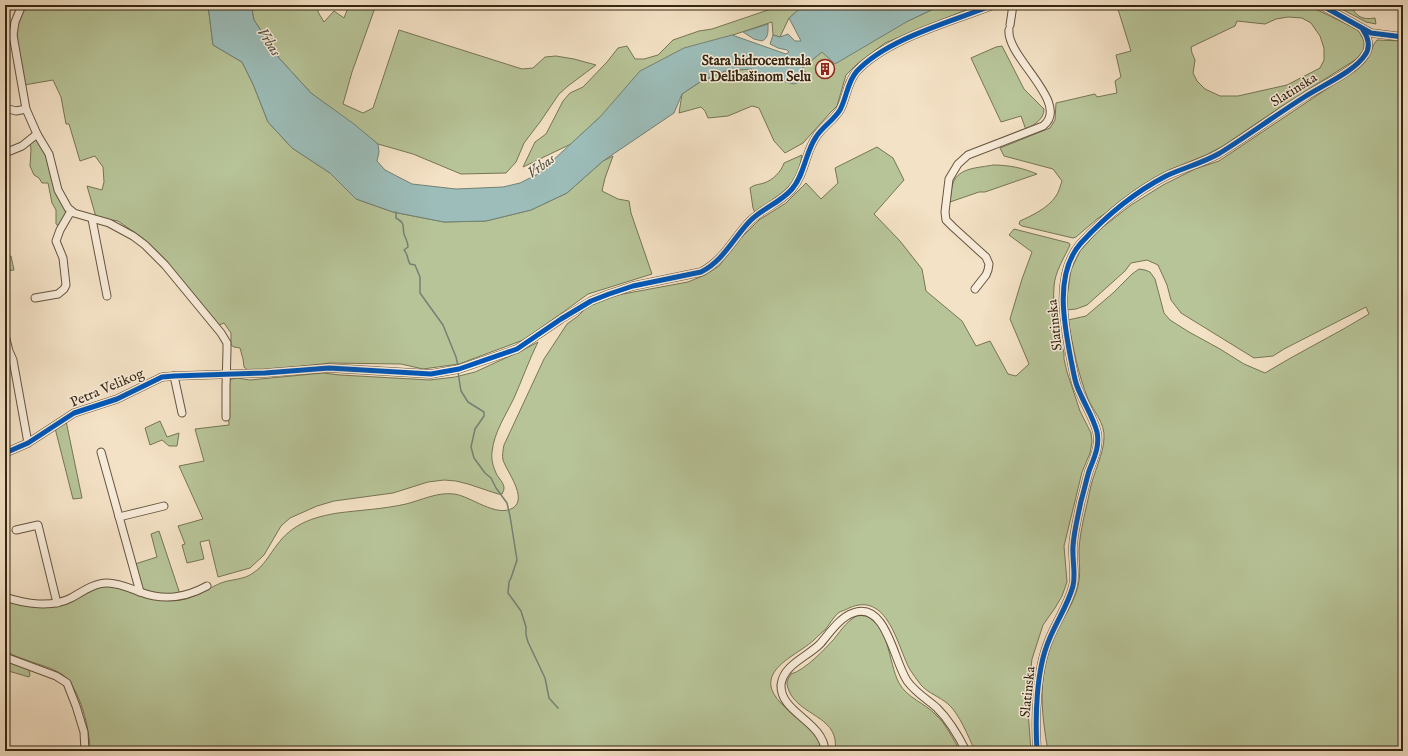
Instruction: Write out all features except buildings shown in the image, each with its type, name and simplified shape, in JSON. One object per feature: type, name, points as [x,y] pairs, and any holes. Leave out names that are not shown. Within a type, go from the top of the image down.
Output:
[{"type":"street","points":[[22,5],[15,22],[14,35],[26,109],[37,134],[49,154],[58,190],[71,211],[79,215],[109,223],[133,236],[155,254],[211,319],[224,338],[228,350],[226,417]]},
{"type":"street","name":"Petra Velikog","points":[[5,453],[28,443],[74,413],[117,399],[162,378],[174,376],[265,374],[329,368],[431,374],[457,369],[517,349],[561,319],[591,301],[632,286],[693,275],[710,268],[722,257],[750,220],[784,197],[797,183],[815,138],[840,111],[850,81],[858,70],[893,46],[922,32],[993,5]]},
{"type":"street","points":[[975,289],[986,275],[989,264],[986,257],[946,220],[945,208],[948,179],[958,164],[968,155],[1042,126],[1048,122],[1050,117],[1050,104],[1017,53],[1008,34],[1013,5]]},
{"type":"street","points":[[1321,5],[1363,30],[1371,33],[1403,37]]},
{"type":"street","points":[[1363,30],[1367,35],[1368,41]]},
{"type":"street","name":"Slatinska","points":[[1037,751],[1037,702],[1043,661],[1048,642],[1073,584],[1073,545],[1077,521],[1087,478],[1098,442],[1097,432],[1076,384],[1063,315],[1063,299],[1068,267],[1076,249],[1110,216],[1166,176],[1218,154],[1285,109],[1344,73],[1365,56],[1368,50],[1368,41],[1371,33]]},
{"type":"street","points":[[5,39],[14,35]]},
{"type":"street","points":[[5,108],[16,111],[26,109]]},
{"type":"street","points":[[5,153],[22,146],[37,134]]},
{"type":"street","points":[[35,298],[58,294],[66,285],[63,258],[56,241],[60,230],[71,211]]},
{"type":"street","points":[[92,219],[107,296]]},
{"type":"street","points":[[5,335],[13,360],[28,443]]},
{"type":"street","points":[[174,376],[182,413]]},
{"type":"street","points":[[101,452],[140,592]]},
{"type":"street","points":[[119,517],[164,506]]},
{"type":"street","points":[[16,530],[38,525],[58,603]]},
{"type":"street","points":[[5,597],[35,603],[58,603],[101,583],[115,583],[140,592],[162,597],[177,597],[191,594],[207,586]]},
{"type":"street","points":[[825,751],[820,735],[812,725],[786,702],[781,684],[785,674],[792,666],[814,649],[845,618],[852,613],[861,611],[870,613],[877,617],[889,639],[907,681],[951,724],[966,751]]},
{"type":"street","points":[[5,657],[56,676],[67,683],[84,732],[85,751]]},
{"type":"green space","points":[[27,5],[208,5],[213,45],[242,62],[253,84],[268,122],[292,148],[330,173],[356,199],[393,212],[444,222],[486,221],[531,210],[567,193],[603,161],[613,156],[602,191],[618,199],[629,201],[631,213],[652,274],[588,294],[526,339],[459,364],[423,369],[401,364],[330,363],[250,372],[244,367],[240,348],[231,345],[231,333],[224,323],[219,325],[162,256],[144,239],[118,221],[96,217],[87,186],[102,190],[104,182],[103,167],[95,156],[80,161],[69,124],[66,124],[61,97],[53,80],[24,85],[18,50],[17,28],[18,22]]},
{"type":"green space","points":[[251,5],[318,5],[318,12],[324,22],[334,11],[344,18],[349,5],[376,5],[352,72],[343,104],[363,113],[373,108],[399,30],[522,69],[533,68],[545,57],[556,56],[596,65],[559,94],[524,143],[516,162],[506,173],[461,174],[413,154],[378,144],[311,93],[279,58],[254,20]]},
{"type":"green space","points":[[776,5],[804,5],[789,18],[780,37],[773,35],[772,22],[724,38],[600,117],[571,144],[523,167],[535,142],[546,134],[563,101],[570,93],[583,87],[618,48],[627,46],[635,59],[644,59],[658,55],[673,40],[699,31],[712,29],[777,7]]},
{"type":"green space","points":[[942,5],[978,5],[885,43],[857,64],[846,75],[837,106],[803,143],[785,153],[774,141],[759,108],[752,106],[728,116],[708,118],[705,111],[701,107],[679,113],[682,94],[700,82],[725,71],[751,69],[771,78],[810,78],[802,68],[823,51],[908,21]]},
{"type":"green space","points":[[1107,5],[1307,5],[1357,29],[1364,41],[1364,49],[1362,54],[1355,60],[1279,108],[1223,146],[1206,155],[1169,170],[1097,219],[1076,237],[1073,238],[1022,226],[1019,224],[1020,221],[1040,211],[1053,200],[1058,193],[1062,181],[1053,169],[1004,156],[1000,148],[1050,128],[1055,120],[1056,103],[1095,94],[1097,97],[1117,93],[1115,81],[1121,77],[1116,55],[1131,51],[1117,6],[1108,7]],"holes":[[[1288,17],[1302,18],[1311,23],[1320,36],[1324,48],[1324,60],[1320,68],[1287,85],[1238,96],[1220,96],[1205,89],[1197,81],[1193,73],[1195,60],[1191,47],[1235,26],[1237,21],[1265,24],[1276,19]]]},
{"type":"green space","points":[[1334,5],[1351,5],[1357,15],[1363,18],[1375,18],[1376,24],[1366,22]]},
{"type":"green space","points":[[1377,40],[1403,41],[1403,751],[1048,751],[1042,707],[1045,663],[1055,635],[1071,605],[1078,586],[1080,572],[1079,550],[1082,528],[1091,484],[1104,444],[1103,427],[1088,399],[1081,380],[1068,320],[1086,316],[1113,293],[1132,274],[1139,269],[1145,270],[1150,272],[1155,279],[1164,313],[1170,320],[1244,364],[1265,373],[1369,314],[1366,307],[1273,356],[1254,358],[1181,313],[1171,300],[1167,285],[1158,265],[1147,260],[1131,263],[1125,271],[1087,305],[1076,309],[1067,310],[1066,304],[1071,270],[1080,251],[1099,230],[1131,205],[1163,185],[1195,169],[1219,161],[1331,86],[1368,58]]},
{"type":"green space","points":[[1002,46],[1024,89],[1044,109],[1044,113],[1040,119],[1026,130],[1021,116],[1001,122],[971,58],[996,47]]},
{"type":"green space","points":[[36,138],[45,152],[56,192],[68,212],[59,226],[56,224],[56,210],[52,203],[48,183],[42,183],[39,178],[34,175],[30,166],[30,143]]},
{"type":"green space","points":[[877,147],[893,158],[904,180],[874,214],[900,241],[922,269],[926,291],[962,321],[976,346],[990,341],[1008,374],[1016,376],[1029,364],[1010,319],[1032,252],[1009,235],[1014,229],[1069,243],[1070,245],[1056,276],[1054,286],[1055,312],[1067,372],[1080,411],[1091,433],[1092,442],[1090,453],[1082,472],[1064,546],[1067,582],[1062,596],[1043,625],[1032,659],[1028,693],[1031,751],[975,751],[963,726],[952,708],[924,688],[913,674],[895,634],[882,613],[873,607],[862,605],[849,608],[838,613],[825,630],[814,640],[777,668],[771,680],[772,689],[777,699],[813,733],[819,742],[821,751],[90,751],[90,742],[83,710],[69,681],[55,670],[16,656],[9,653],[5,649],[5,600],[28,606],[51,607],[66,603],[102,586],[120,588],[155,599],[171,601],[186,599],[221,583],[242,578],[257,570],[289,532],[312,519],[338,513],[398,506],[442,494],[454,494],[484,506],[499,510],[513,508],[517,504],[518,498],[515,485],[503,460],[504,445],[544,359],[567,324],[588,306],[612,296],[688,282],[705,275],[719,266],[739,240],[759,220],[786,203],[806,183],[821,199],[838,183],[835,168]]},
{"type":"green space","points":[[802,155],[798,173],[790,187],[755,213],[750,188],[770,180],[779,172],[784,163]]},
{"type":"green space","points":[[993,165],[1016,167],[1037,174],[985,192],[979,192],[950,202],[953,183],[960,174],[970,169]]},
{"type":"green space","points":[[5,256],[11,256],[14,270],[5,271]]},
{"type":"green space","points":[[538,342],[493,445],[492,462],[496,473],[504,485],[504,491],[502,494],[456,481],[444,480],[428,482],[393,493],[334,501],[317,506],[290,518],[281,526],[264,555],[250,568],[218,577],[209,540],[200,542],[204,559],[187,563],[182,545],[185,544],[178,526],[203,519],[179,466],[204,461],[195,429],[229,425],[229,381],[232,379],[237,378],[250,380],[323,373],[430,380],[455,377],[475,372]]},
{"type":"green space","points":[[66,421],[82,498],[73,499],[55,428]]},
{"type":"green space","points":[[160,421],[167,437],[179,433],[177,446],[169,446],[162,440],[150,445],[145,428]]},
{"type":"green space","points":[[159,531],[180,594],[155,594],[142,588],[135,564],[157,557],[151,534]]},
{"type":"green space","points":[[861,614],[870,617],[882,632],[895,674],[902,688],[911,697],[932,711],[940,719],[960,751],[835,751],[835,740],[832,731],[820,719],[797,702],[791,695],[787,683],[791,674],[814,659],[849,621]]},
{"type":"green space","points":[[5,660],[29,669],[29,677],[5,670]]},
{"type":"water","points":[[208,5],[251,5],[254,20],[279,58],[311,93],[354,124],[378,144],[379,152],[377,161],[385,170],[412,184],[456,189],[503,187],[520,183],[538,174],[600,117],[640,71],[684,48],[732,35],[786,54],[789,52],[787,50],[770,44],[773,35],[780,37],[788,34],[795,41],[801,41],[789,18],[804,5],[942,5],[908,21],[835,64],[822,52],[802,68],[810,78],[794,84],[771,78],[751,69],[725,71],[700,82],[682,94],[674,113],[603,161],[567,193],[531,210],[486,221],[444,222],[393,212],[356,199],[330,173],[292,148],[268,122],[253,84],[242,62],[213,45]]},
{"type":"water","points":[[768,24],[767,36],[762,41],[754,39],[743,32]]},
{"type":"waterway","points":[[396,212],[396,218],[403,225],[404,234],[408,244],[408,247],[404,250],[410,264],[415,265],[420,277],[420,293],[443,325],[456,357],[458,366]]},
{"type":"waterway","points":[[458,372],[461,391],[468,402],[484,412],[484,416],[475,429],[471,447],[474,458],[485,473],[491,478],[507,503],[510,516],[517,560],[509,582],[508,593],[521,611],[526,627],[528,642],[545,678],[549,698],[558,708]]},
{"type":"cycle path","points":[[5,453],[28,443],[74,413],[117,399],[162,377],[265,373],[329,368],[431,374],[459,369],[517,349],[561,319],[591,301],[633,286],[701,272],[722,256],[754,217],[782,198],[792,189],[800,177],[812,143],[840,110],[851,80],[857,71],[870,59],[885,49],[921,32],[993,5]]},
{"type":"cycle path","points":[[1321,5],[1371,33],[1403,37]]},
{"type":"cycle path","points":[[1037,751],[1036,709],[1041,665],[1049,640],[1073,586],[1073,546],[1075,529],[1081,501],[1098,442],[1095,426],[1076,383],[1066,331],[1063,299],[1064,284],[1067,269],[1073,255],[1081,243],[1100,224],[1132,197],[1154,182],[1220,153],[1295,103],[1354,67],[1365,55],[1368,49],[1367,39],[1363,30]]},
{"type":"place","name":"Stara hidrocentrala u Delibašinom Selu","points":[[825,69]]},
{"type":"water label","name":"Vrbas","points":[[269,42]]},
{"type":"water label","name":"Vrbas","points":[[541,166]]}]
